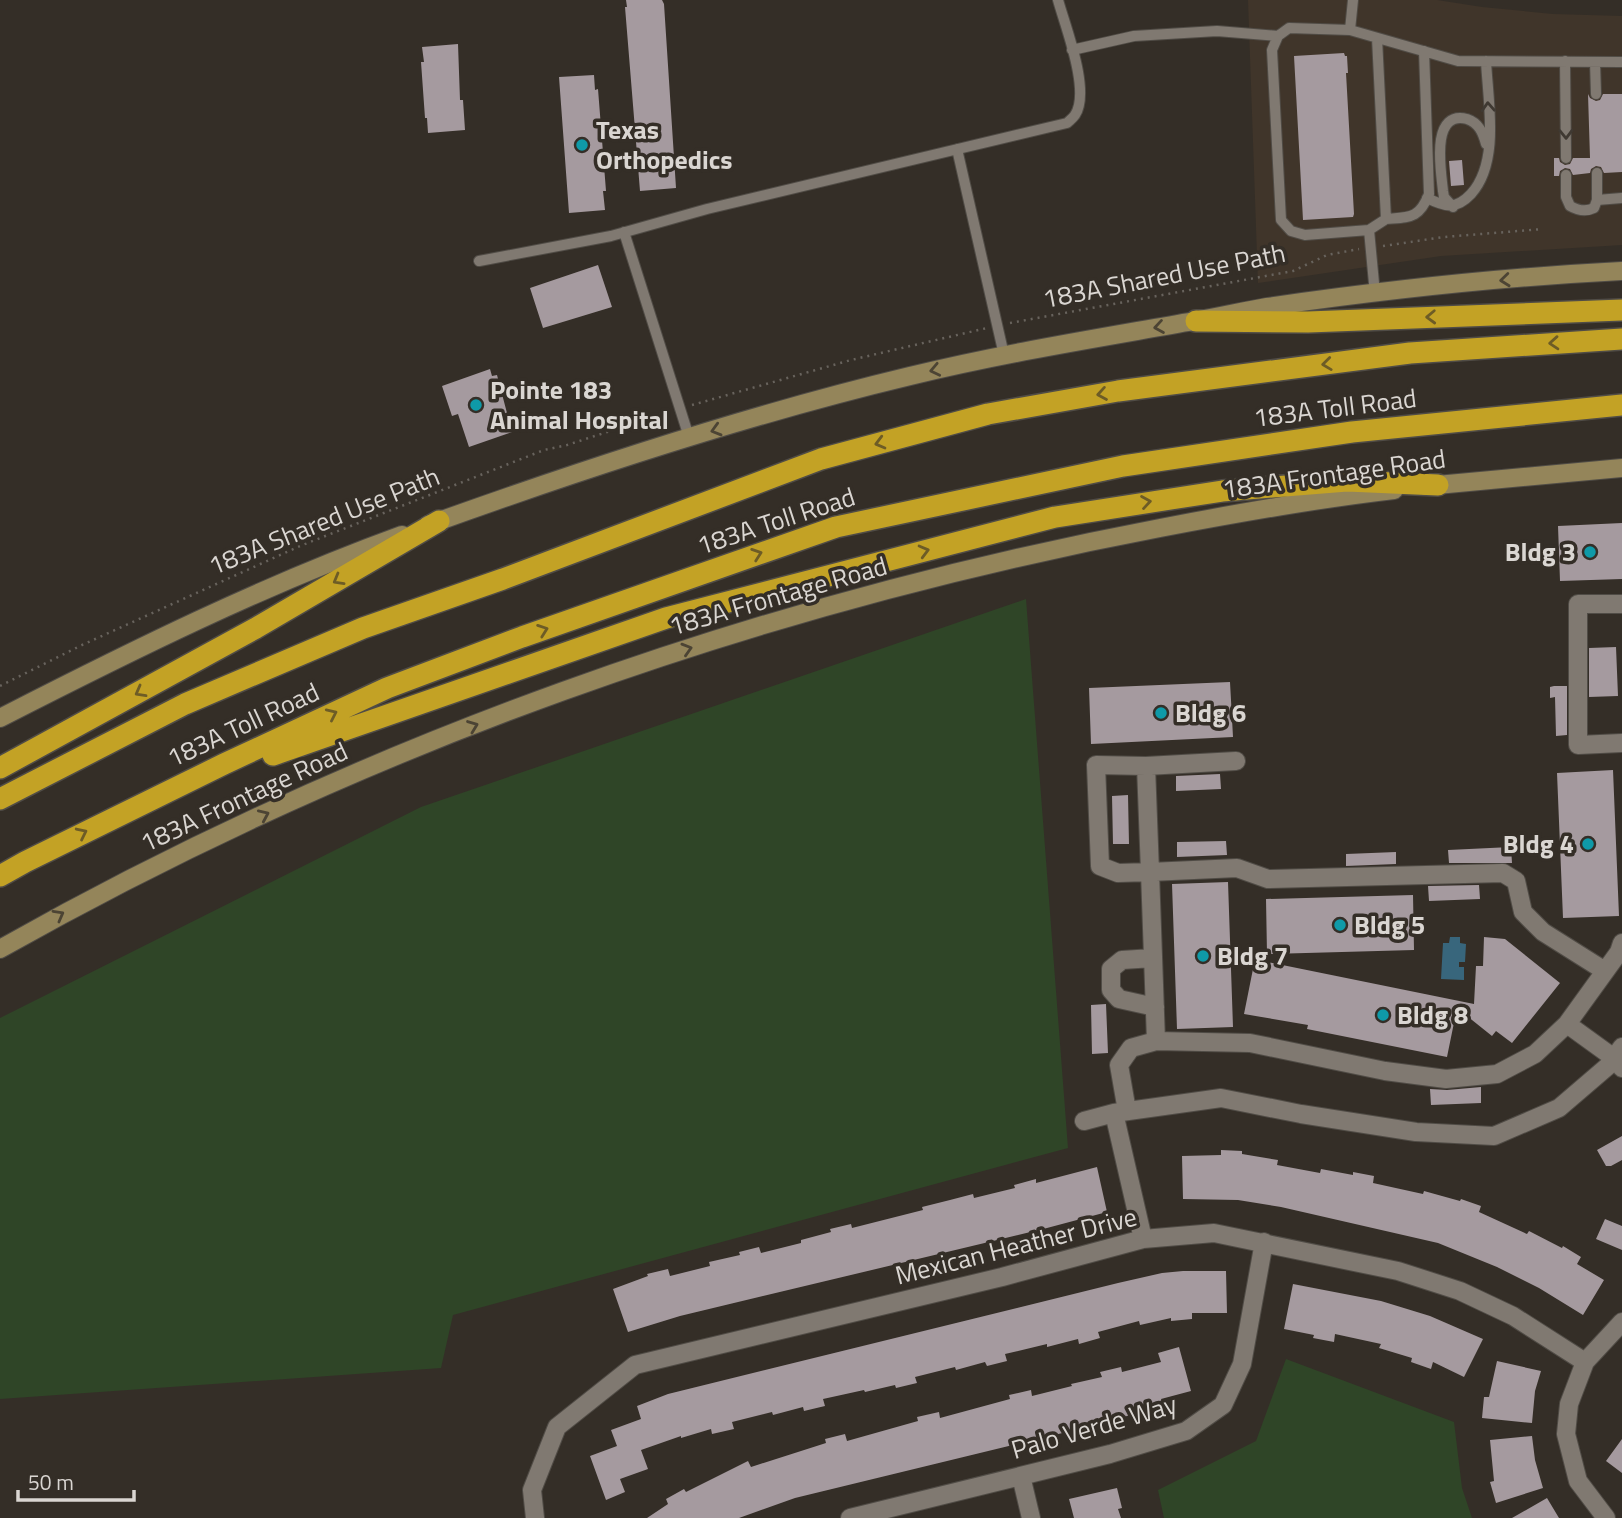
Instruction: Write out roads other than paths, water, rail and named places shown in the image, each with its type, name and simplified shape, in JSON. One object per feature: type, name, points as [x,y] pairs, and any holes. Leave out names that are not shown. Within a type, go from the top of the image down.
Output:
[{"type":"highway","points":[[1196,321],[1308,323],[1622,310]]},
{"type":"highway","name":"183A Toll Road","points":[[0,799],[185,704],[363,628],[503,579],[821,459],[988,414],[1118,391],[1410,353],[1622,339]]},
{"type":"highway","name":"183A Toll Road","points":[[0,876],[159,795],[387,688],[522,637],[836,527],[1123,466],[1352,432],[1622,405]]},
{"type":"highway","points":[[159,795],[666,618],[1055,517],[1222,491],[1347,481],[1438,485]]},
{"type":"highway","points":[[0,768],[256,628],[439,521]]},
{"type":"main road","points":[[0,718],[68,683],[275,586],[439,521],[689,438],[910,376],[1004,355],[1264,307],[1565,274],[1622,271]]},
{"type":"main road","name":"183A Frontage Road","points":[[0,949],[66,911],[197,845],[330,785],[495,718],[674,653],[805,612],[961,570],[1239,513],[1438,485],[1622,468]]},
{"type":"street","points":[[1622,604],[1578,604],[1578,745],[1622,743]]},
{"type":"street","points":[[1236,761],[1146,766],[1096,765],[1100,866],[1118,873],[1237,869],[1268,879],[1503,873],[1516,881],[1523,912],[1543,932],[1605,971]]},
{"type":"street","points":[[1146,766],[1156,1041]]},
{"type":"street","points":[[1143,1239],[1121,1112],[1119,1065],[1131,1048],[1156,1041],[1250,1043],[1385,1071],[1446,1079],[1497,1074],[1535,1054],[1567,1024],[1619,952],[1622,943]]},
{"type":"street","points":[[1153,958],[1122,960],[1111,969],[1111,990],[1119,999],[1155,1007]]},
{"type":"street","points":[[1084,1121],[1121,1112],[1221,1098],[1416,1132],[1494,1136],[1559,1108],[1619,1058],[1567,1024]]},
{"type":"street","name":"Mexican Heather Drive","points":[[535,1518],[532,1490],[556,1427],[635,1365],[1002,1277],[1143,1239],[1214,1233],[1398,1271],[1460,1291],[1513,1316],[1586,1362]]},
{"type":"street","name":"Palo Verde Way","points":[[850,1518],[1110,1454],[1186,1431],[1223,1405],[1242,1364],[1264,1242]]},
{"type":"street","points":[[1606,1518],[1578,1481],[1566,1434],[1569,1404],[1586,1362],[1618,1333]]},
{"type":"street","points":[[1021,1476],[1031,1518]]},
{"type":"lane","points":[[479,261],[624,232],[707,209],[1067,123],[1075,115],[1080,102],[1080,86],[1058,0]]},
{"type":"lane","points":[[1350,30],[1353,0]]},
{"type":"lane","points":[[1424,51],[1427,198],[1423,207],[1414,216],[1386,219],[1369,230],[1305,235],[1292,231],[1281,220],[1272,50],[1278,36],[1289,28],[1350,30],[1377,38],[1424,51],[1458,61],[1622,62]]},
{"type":"lane","points":[[1072,50],[1134,36],[1217,31],[1278,36]]},
{"type":"lane","points":[[1377,38],[1386,219]]},
{"type":"lane","points":[[1427,198],[1453,207],[1460,204],[1480,183],[1487,162],[1489,132],[1486,61]]},
{"type":"lane","points":[[1565,61],[1566,158]]},
{"type":"lane","points":[[1595,62],[1596,94]]},
{"type":"lane","points":[[1453,207],[1444,197],[1440,144],[1450,120],[1459,118],[1475,122],[1484,138],[1487,162]]},
{"type":"lane","points":[[957,149],[1004,355]]},
{"type":"lane","points":[[1566,176],[1566,197],[1570,206],[1578,210],[1590,210],[1594,208],[1597,200],[1597,173]]},
{"type":"lane","points":[[1597,200],[1622,198]]},
{"type":"lane","points":[[1369,230],[1375,294]]},
{"type":"lane","points":[[624,232],[689,438]]},
{"type":"water","points":[[1450,937],[1460,937],[1460,943],[1466,944],[1465,962],[1459,962],[1459,967],[1464,967],[1464,980],[1441,979],[1443,943],[1449,943]]},
{"type":"place","name":"Texas Orthopedics","points":[[582,145]]},
{"type":"place","name":"Pointe 183 Animal Hospital","points":[[476,405]]},
{"type":"place","name":"Bldg 3","points":[[1590,552]]},
{"type":"place","name":"Bldg 6","points":[[1161,713]]},
{"type":"place","name":"Bldg 4","points":[[1588,844]]},
{"type":"place","name":"Bldg 5","points":[[1340,925]]},
{"type":"place","name":"Bldg 7","points":[[1203,956]]},
{"type":"place","name":"Bldg 8","points":[[1383,1015]]}]
